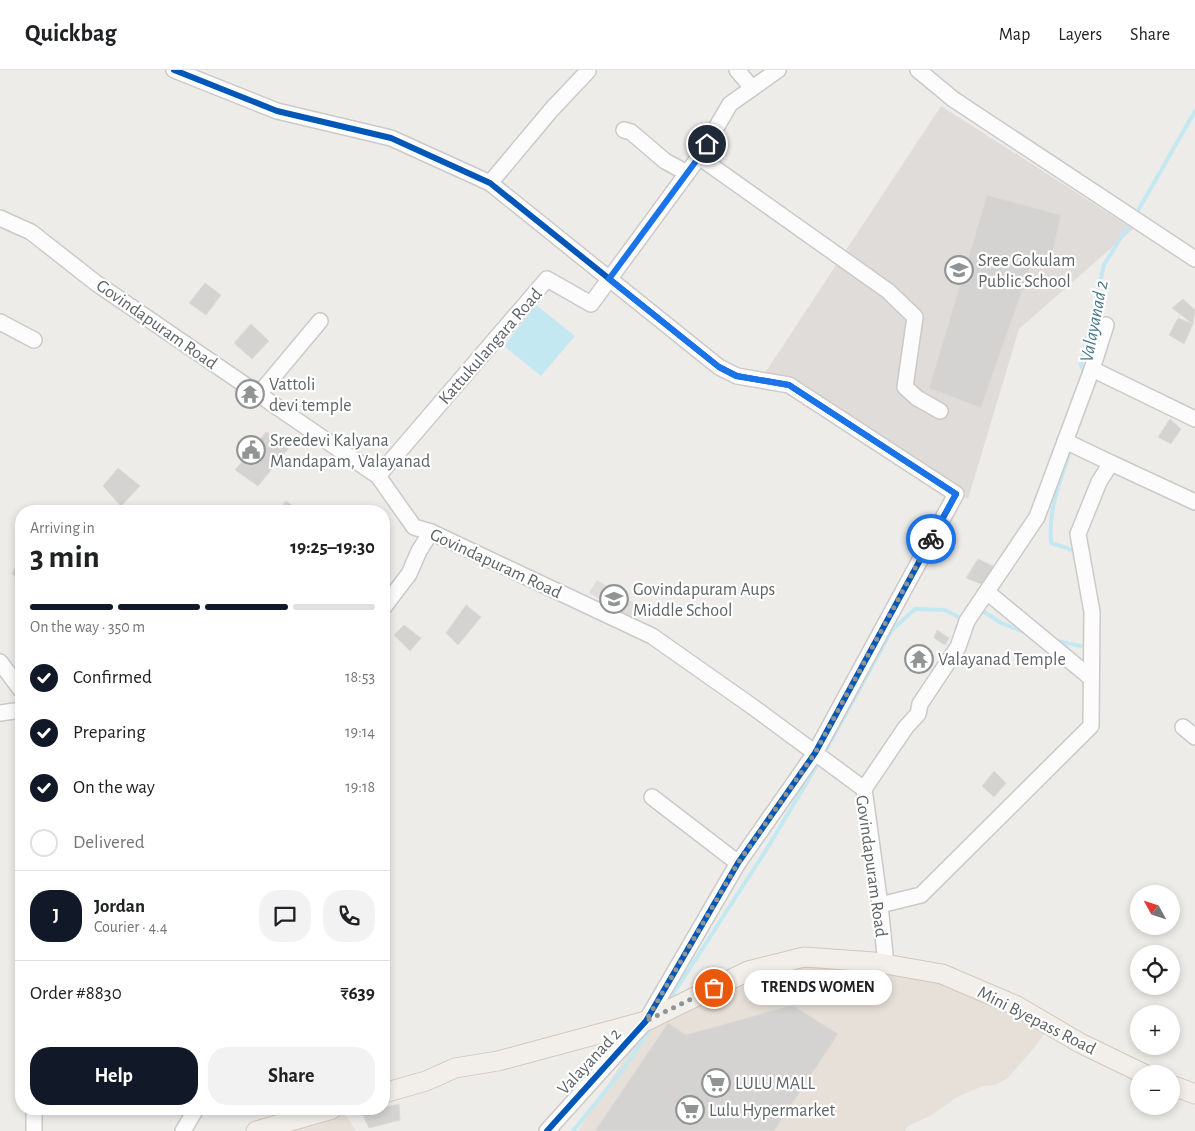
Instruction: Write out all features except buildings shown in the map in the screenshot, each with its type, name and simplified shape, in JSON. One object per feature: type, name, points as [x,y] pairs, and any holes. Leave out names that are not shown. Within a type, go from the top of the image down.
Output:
[{"type":"main road","name":"Mini Byepass Road","points":[[390,1092],[426,1081],[455,1068],[498,1061],[646,1021],[748,971],[804,957],[874,962],[942,974],[1017,1006],[1080,1043],[1130,1067]]},
{"type":"main road","points":[[1180,1088],[1195,1094]]},
{"type":"main road","points":[[256,1131],[292,1115]]},
{"type":"street","points":[[174,70],[277,111],[391,138],[490,183],[609,279]]},
{"type":"street","points":[[737,70],[752,88]]},
{"type":"street","name":"Kattukulangara Road","points":[[378,476],[547,279],[591,304],[699,157],[730,104],[778,70]]},
{"type":"street","points":[[918,70],[953,99],[1195,259]]},
{"type":"street","points":[[490,183],[552,109],[588,71]]},
{"type":"street","points":[[624,130],[631,132],[665,161],[687,173]]},
{"type":"street","points":[[699,157],[888,291],[915,317],[905,388],[917,398],[940,411]]},
{"type":"street","name":"Govindapuram Road","points":[[0,218],[31,232],[96,283],[378,476],[414,527],[431,532],[652,636],[753,707],[864,789],[886,965]]},
{"type":"street","name":"Valayanad 2","points":[[546,1131],[646,1021],[738,863],[815,753],[956,494],[789,385],[736,376],[719,367],[609,279]]},
{"type":"street","points":[[259,394],[320,321]]},
{"type":"street","points":[[0,322],[34,340]]},
{"type":"street","points":[[864,789],[906,726],[918,714],[920,704],[958,647],[967,621],[1037,517],[1092,369],[1106,325]]},
{"type":"street","points":[[1092,369],[1195,419]]},
{"type":"street","points":[[1065,441],[1195,502]]},
{"type":"street","points":[[880,905],[921,895],[1091,726],[1092,612],[1078,534],[1099,482],[1111,463]]},
{"type":"street","points":[[390,599],[409,574],[431,532]]},
{"type":"street","points":[[987,592],[1092,678]]},
{"type":"street","points":[[0,662],[15,682]]},
{"type":"street","points":[[0,713],[15,711]]},
{"type":"street","points":[[1183,727],[1195,737]]},
{"type":"street","points":[[652,797],[738,863]]},
{"type":"street","points":[[34,1115],[34,1131]]},
{"type":"street","points":[[183,1131],[192,1115]]},
{"type":"shaded area","name":"Sree Gokulam Public School","points":[[941,106],[1133,229],[1019,329],[968,499],[763,376]]},
{"type":"shaded area","name":"Govindapuram Aups Middle School","points":[[597,580],[637,605],[630,617],[589,593]]},
{"type":"shaded area","points":[[792,966],[874,967],[932,981],[968,991],[1045,1033],[1008,1078],[995,1085],[983,1086],[957,1097],[932,1115],[908,1126],[905,1131],[578,1131],[645,1027],[727,989]]},
{"type":"shaded area","points":[[325,1115],[345,1115],[356,1131],[272,1131]]},
{"type":"water","points":[[536,305],[575,336],[541,376],[504,346]]},
{"type":"waterway","name":"Valayanad 2","points":[[1139,209],[1195,111]]},
{"type":"waterway","name":"Valayanad 2","points":[[1085,373],[1081,365],[1104,265],[1128,226]]},
{"type":"waterway","name":"Valayanad 2","points":[[1071,447],[1053,506],[1051,543],[1078,554]]},
{"type":"waterway","name":"Valayanad 2","points":[[827,748],[892,630],[915,609],[945,610],[964,620]]},
{"type":"waterway","name":"Valayanad 2","points":[[980,609],[1001,623],[1027,633]]},
{"type":"waterway","name":"Valayanad 2","points":[[1053,640],[1085,647]]},
{"type":"waterway","points":[[670,999],[768,847],[816,767]]},
{"type":"waterway","points":[[573,1131],[625,1067],[650,1029]]},
{"type":"cycle path","points":[[174,70],[277,111],[391,138],[490,183],[719,367],[737,376],[789,385],[956,494],[815,753],[738,863],[646,1021],[547,1131]]},
{"type":"way so far","points":[[714,988],[646,1021],[738,863],[815,753],[931,539]]},
{"type":"place","name":"Sree Gokulam Public School","points":[[959,270]]},
{"type":"place","name":"Vattoli devi temple","points":[[250,394]]},
{"type":"place","name":"Sreedevi Kalyana Mandapam, Valayanad","points":[[251,450]]},
{"type":"place","name":"Govindapuram Aups Middle School","points":[[614,599]]},
{"type":"place","name":"Valayanad Temple","points":[[919,659]]},
{"type":"place","name":"TRENDS WOMEN","points":[[714,988]]},
{"type":"place","name":"LULU MALL","points":[[716,1083]]},
{"type":"place","name":"Lulu Hypermarket","points":[[690,1110]]},
{"type":"route","points":[[707,144],[609,279],[636,298],[719,367],[736,376],[789,385],[956,494],[931,539]]}]
